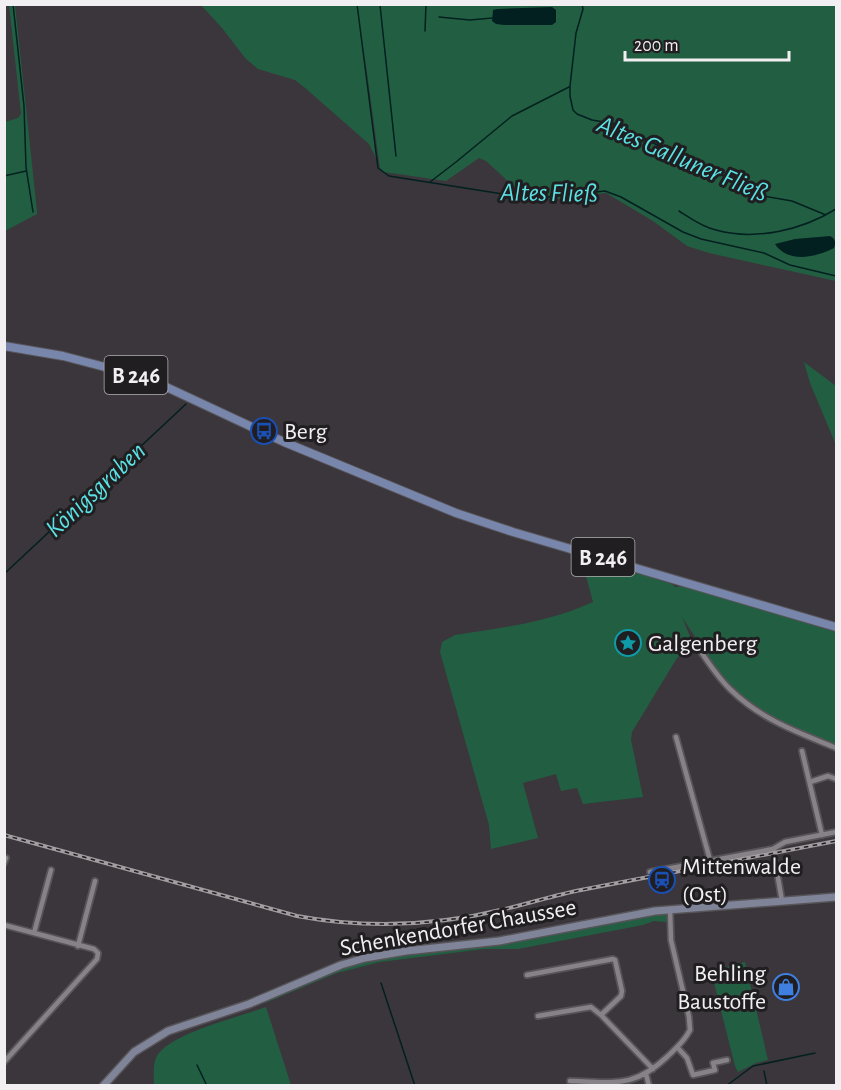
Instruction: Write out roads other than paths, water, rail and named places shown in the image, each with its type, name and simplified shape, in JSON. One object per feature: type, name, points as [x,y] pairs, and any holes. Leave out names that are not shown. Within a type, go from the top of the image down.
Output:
[{"type":"main road","name":"B 246","points":[[4,346],[74,358],[147,378],[258,430],[446,509],[503,529],[837,627]]},
{"type":"main road","name":"Schenkendorfer Chaussee","points":[[103,1086],[134,1052],[168,1031],[249,1004],[353,961],[406,951],[499,941],[670,909],[837,897]]},
{"type":"street","points":[[694,642],[731,691],[766,718],[837,747]]},
{"type":"street","points":[[676,737],[710,860]]},
{"type":"street","points":[[802,751],[822,835]]},
{"type":"street","points":[[810,782],[828,776],[837,779]]},
{"type":"street","points":[[650,872],[773,849],[785,842],[837,832]]},
{"type":"street","points":[[773,849],[782,901]]},
{"type":"street","points":[[34,933],[51,870]]},
{"type":"street","points":[[78,946],[95,881]]},
{"type":"street","points":[[570,1081],[594,1084],[624,1081],[646,1074],[654,1069],[687,1035],[690,1024],[671,940],[670,909]]},
{"type":"street","points":[[4,925],[94,949],[98,953],[97,959],[4,1062]]},
{"type":"street","points":[[527,975],[613,958],[622,991],[621,996],[601,1015]]},
{"type":"street","points":[[538,1016],[586,1007],[596,1010],[654,1069]]},
{"type":"street","points":[[677,1047],[687,1058],[693,1075],[715,1070],[713,1064],[728,1060]]},
{"type":"street","points":[[646,1074],[649,1086]]},
{"type":"waterway","points":[[13,4],[24,106],[26,167],[33,212]]},
{"type":"waterway","name":"Altes Fließ","points":[[357,4],[378,168],[389,176],[509,195],[548,197],[605,191],[701,239],[764,253],[790,265],[836,276]]},
{"type":"waterway","points":[[425,31],[426,4]]},
{"type":"waterway","name":"Altes Galluner Fließ","points":[[582,4],[570,86],[573,110],[577,114],[592,120],[616,124],[671,152],[691,156],[707,169],[731,179],[757,195],[792,201],[826,215]]},
{"type":"waterway","points":[[380,5],[396,156]]},
{"type":"waterway","points":[[439,17],[470,20],[492,18]]},
{"type":"waterway","points":[[430,182],[512,116],[569,87]]},
{"type":"waterway","points":[[4,176],[26,171]]},
{"type":"waterway","points":[[679,211],[711,229],[731,233],[763,234],[809,223],[836,209]]},
{"type":"waterway","name":"Königsgraben","points":[[4,574],[186,404]]},
{"type":"waterway","points":[[381,983],[415,1086]]},
{"type":"waterway","points":[[726,1086],[753,1066],[815,1053]]},
{"type":"waterway","points":[[197,1065],[207,1086]]},
{"type":"waterway","points":[[764,1071],[767,1086]]},
{"type":"railway","points":[[4,835],[297,916],[375,924],[427,922],[479,915],[581,890],[836,841]]},
{"type":"place","name":"Berg","points":[[264,431]]},
{"type":"place","name":"Galgenberg","points":[[628,643]]},
{"type":"place","name":"Mittenwalde (Ost)","points":[[662,880]]},
{"type":"place","name":"Behling Baustoffe","points":[[786,987]]}]
